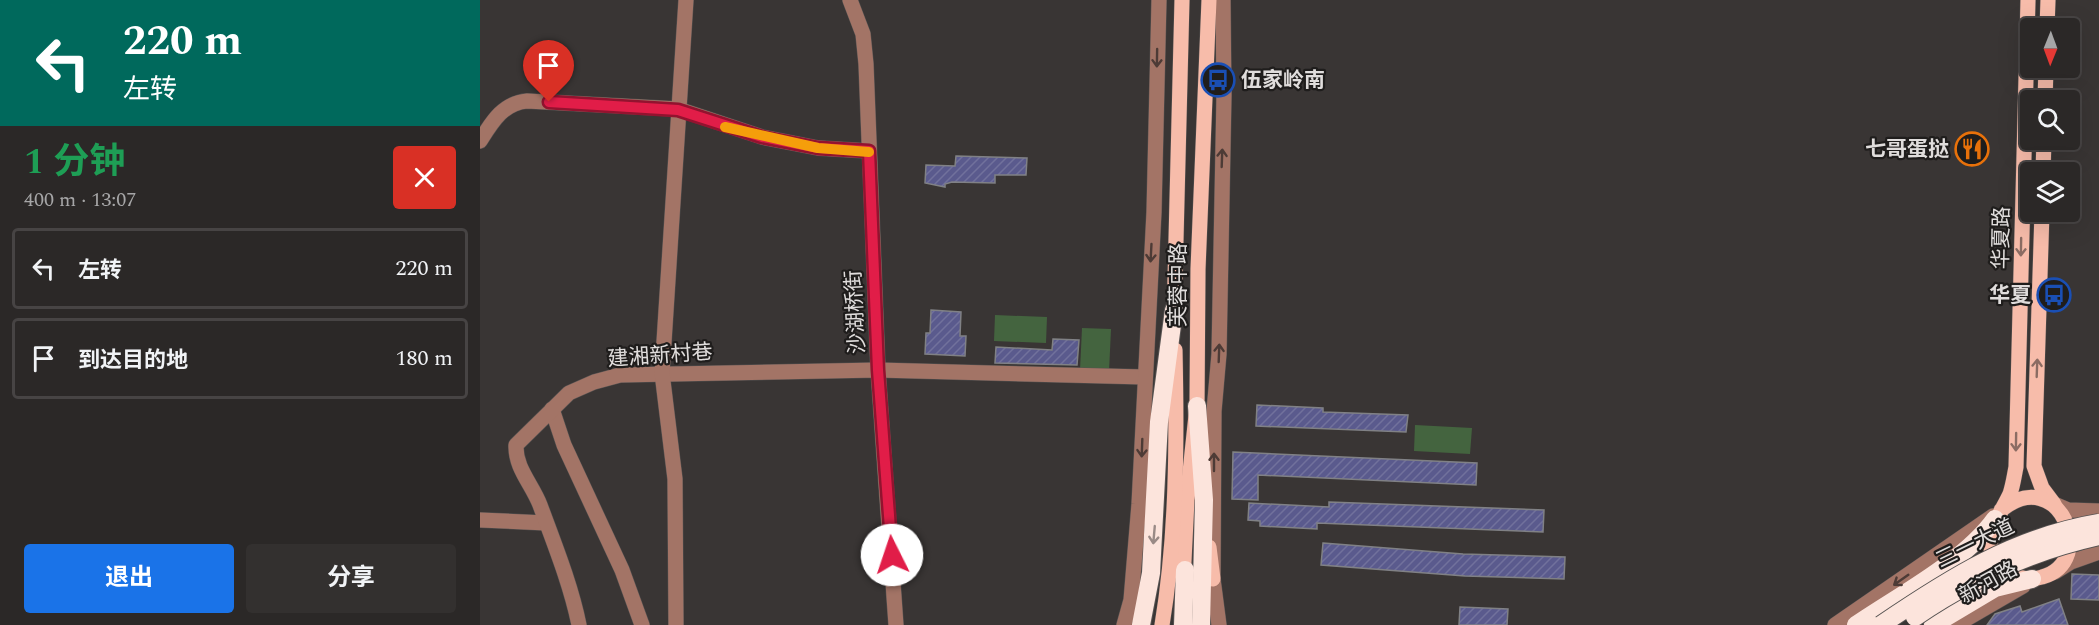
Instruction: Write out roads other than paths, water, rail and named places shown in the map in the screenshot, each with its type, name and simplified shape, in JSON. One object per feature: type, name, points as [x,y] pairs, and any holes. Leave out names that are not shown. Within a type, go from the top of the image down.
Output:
[{"type":"highway","points":[[1141,625],[1151,573],[1159,422],[1174,310]]},
{"type":"highway","points":[[1197,406],[1204,500],[1201,625]]},
{"type":"highway","points":[[1856,625],[1964,552],[1985,532],[1998,515]]},
{"type":"highway","name":"三一大道","points":[[1881,625],[1941,584],[1983,562],[2031,541],[2099,523]]},
{"type":"highway","name":"三一大道","points":[[1904,625],[1959,589],[2001,567],[2054,546],[2099,536]]},
{"type":"highway","points":[[1178,569],[1183,625]]},
{"type":"highway","points":[[1933,625],[1995,588],[2042,576]]},
{"type":"main road","name":"芙蓉中路","points":[[1178,569],[1174,310],[1182,0]]},
{"type":"main road","name":"芙蓉中路","points":[[1178,569],[1197,406],[1198,269],[1209,0]]},
{"type":"main road","name":"华夏路","points":[[1998,515],[2014,483],[2016,467],[2028,0]]},
{"type":"main road","points":[[2047,18],[2048,0]]},
{"type":"main road","name":"华夏路","points":[[2042,222],[2034,466],[2042,488],[2054,504]]},
{"type":"main road","points":[[2021,498],[2044,499],[2054,504],[2069,522],[2072,534],[2068,556],[2042,576],[2011,574],[1996,560],[1990,539],[1998,515],[2021,498]]},
{"type":"main road","points":[[1204,500],[1213,579]]},
{"type":"main road","points":[[1162,625],[1178,569]]},
{"type":"main road","points":[[1177,625],[1178,569]]},
{"type":"street","points":[[676,625],[675,478],[663,373],[686,0]]},
{"type":"street","name":"沙湖桥街","points":[[850,0],[863,34],[878,370],[896,625]]},
{"type":"street","points":[[1124,625],[1135,560],[1154,212],[1159,0]]},
{"type":"street","points":[[1219,625],[1213,579],[1214,411],[1219,354],[1224,95],[1223,0]]},
{"type":"street","points":[[480,141],[497,116],[516,102],[678,110],[762,137],[818,148],[869,151]]},
{"type":"street","name":"建湘新村巷","points":[[579,625],[568,581],[516,454],[516,445],[569,393],[594,382],[620,375],[663,373],[878,370],[1144,377]]},
{"type":"street","points":[[552,409],[564,445],[622,570],[642,625]]},
{"type":"street","points":[[2054,504],[2068,510],[2099,510]]},
{"type":"street","points":[[1835,625],[1998,515]]},
{"type":"street","points":[[480,520],[546,523]]},
{"type":"street","name":"新河路","points":[[1956,625],[2003,596],[2042,576],[2099,552]]},
{"type":"place","name":"伍家岭南","points":[[1218,80]]},
{"type":"place","name":"七哥蛋挞","points":[[1972,149]]},
{"type":"place","name":"华夏","points":[[2054,295]]}]
